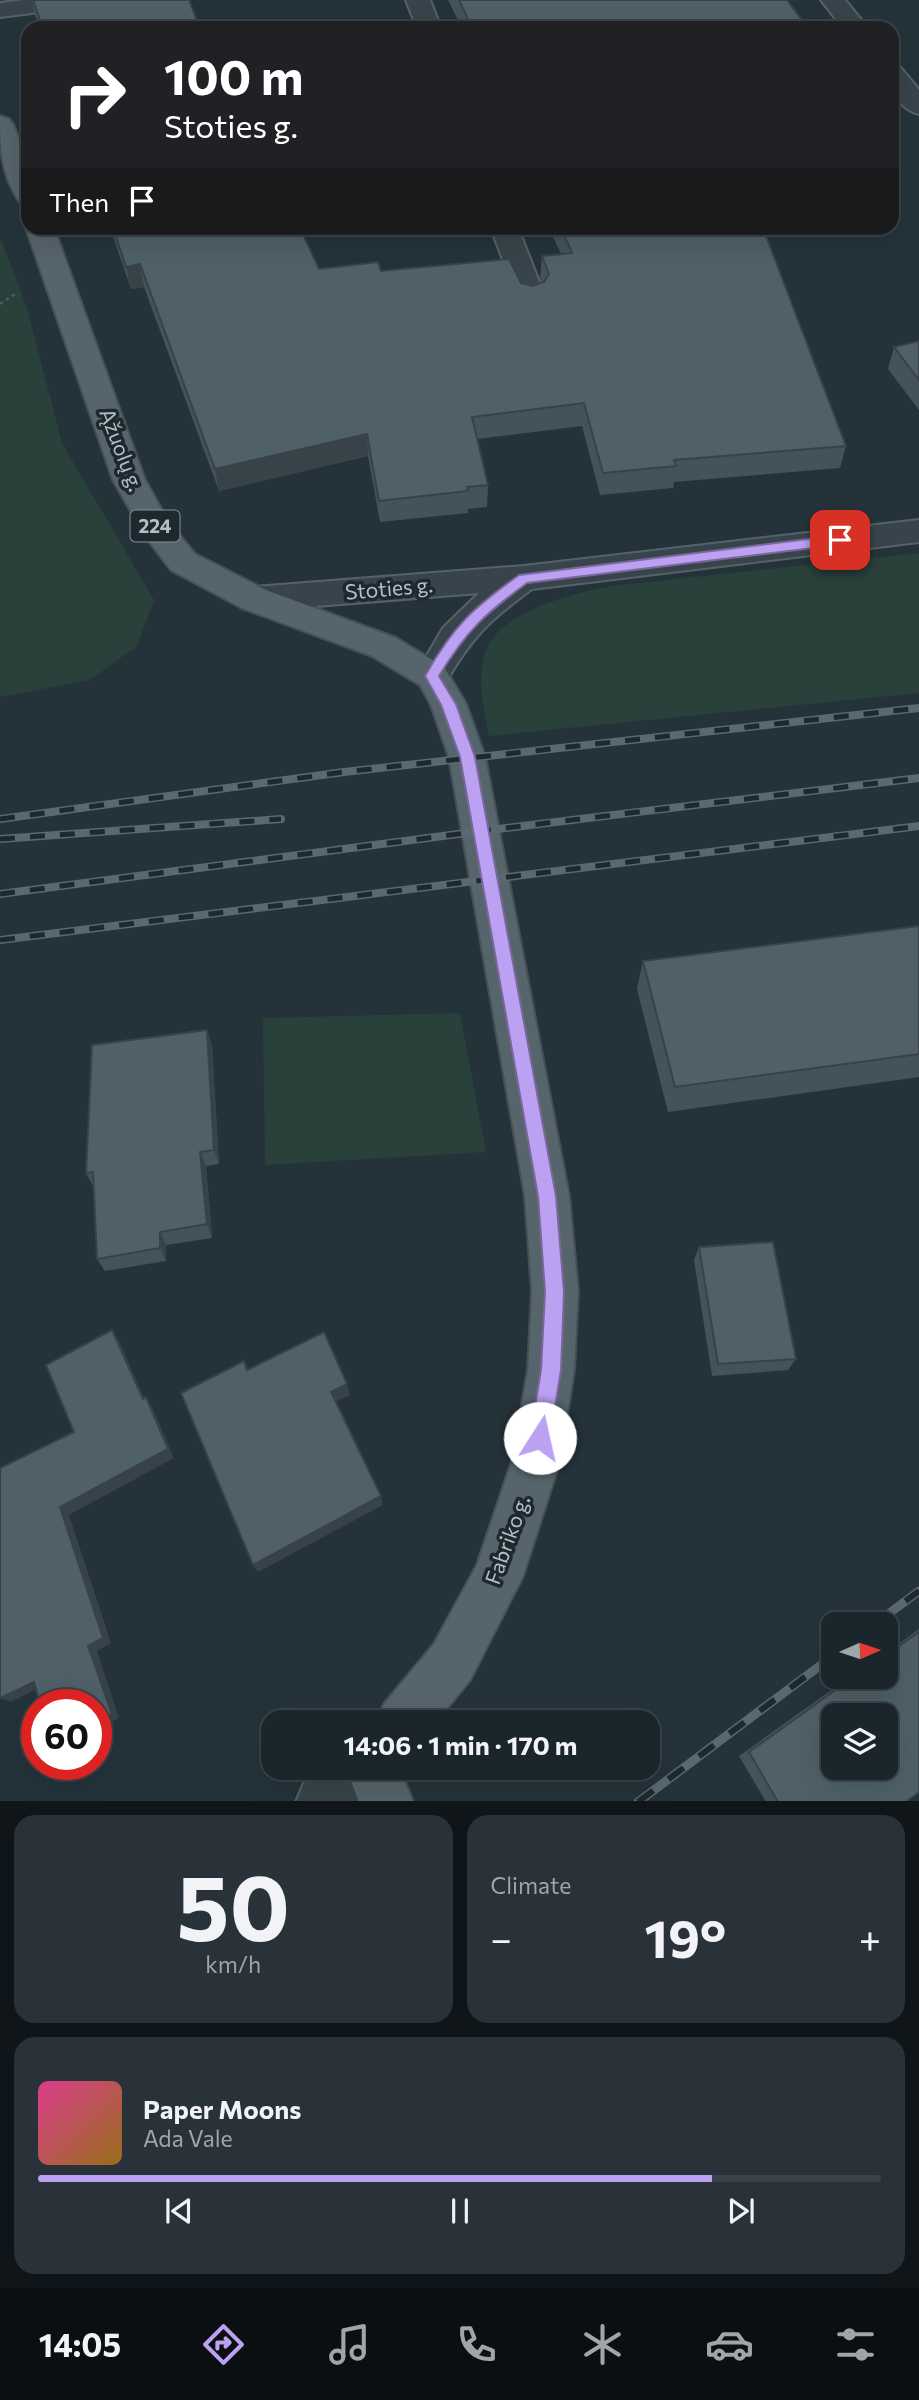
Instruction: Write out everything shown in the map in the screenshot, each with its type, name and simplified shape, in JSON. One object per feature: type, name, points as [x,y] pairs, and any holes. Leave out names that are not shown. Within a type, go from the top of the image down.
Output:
[{"type":"main road","points":[[0,124],[21,177]]},
{"type":"main road","name":"Ąžuolų g.","points":[[42,235],[130,480],[156,528],[183,562],[254,599],[384,646],[432,676]]},
{"type":"main road","name":"Fabriko g.","points":[[412,1710],[452,1662],[498,1576],[536,1461],[551,1370],[555,1292],[547,1196],[467,757],[448,704],[432,676]]},
{"type":"main road","points":[[378,1780],[386,1801]]},
{"type":"street","points":[[0,10],[80,0]]},
{"type":"street","points":[[418,0],[426,21]]},
{"type":"street","points":[[833,0],[850,21]]},
{"type":"street","points":[[899,82],[919,106]]},
{"type":"street","points":[[507,235],[531,297]]},
{"type":"street","name":"Stoties g.","points":[[254,599],[524,578],[919,531]]},
{"type":"street","name":"Stoties g.","points":[[432,676],[455,637],[481,610],[524,578]]},
{"type":"street","points":[[323,1801],[347,1780]]},
{"type":"green space","points":[[0,237],[27,308],[62,443],[154,600],[137,646],[90,680],[0,697]]},
{"type":"green space","points":[[919,553],[919,693],[489,736],[481,680],[483,661],[489,644],[500,630],[535,608],[575,594],[611,586]]},
{"type":"green space","points":[[460,1013],[486,1152],[265,1165],[263,1018]]},
{"type":"building","points":[[33,0],[189,0],[197,21],[40,21]]},
{"type":"building","points":[[459,0],[787,0],[803,21],[469,21]]},
{"type":"building","points":[[115,235],[303,235],[319,269],[378,262],[381,271],[509,259],[521,283],[533,286],[544,282],[549,274],[542,256],[572,253],[564,235],[766,235],[846,446],[674,460],[676,466],[603,473],[584,403],[472,417],[488,485],[467,487],[468,491],[379,501],[367,434],[215,469],[140,264],[126,267]]},
{"type":"building","points":[[919,341],[919,380],[894,347]]},
{"type":"building","points":[[919,926],[919,1054],[675,1087],[643,961]]},
{"type":"building","points":[[207,1030],[214,1150],[200,1152],[207,1224],[160,1232],[160,1248],[97,1259],[93,1172],[86,1173],[92,1045]]},
{"type":"building","points":[[773,1242],[796,1359],[718,1364],[699,1247]]},
{"type":"building","points":[[112,1330],[143,1399],[146,1397],[168,1449],[60,1507],[103,1638],[88,1646],[103,1689],[36,1689],[34,1682],[0,1698],[0,1468],[74,1432],[46,1365]]},
{"type":"building","points":[[324,1332],[347,1384],[331,1392],[381,1496],[253,1565],[181,1393],[244,1361],[247,1370]]},
{"type":"building","points":[[919,1632],[919,1792],[907,1801],[777,1801],[749,1752],[837,1689],[898,1689],[898,1647]]},
{"type":"railway","points":[[0,819],[344,772],[919,708]]},
{"type":"railway","points":[[0,894],[481,831],[919,778]]},
{"type":"railway","points":[[0,839],[281,819]]},
{"type":"railway","points":[[0,940],[919,826]]},
{"type":"railway","points":[[891,1612],[919,1591]]},
{"type":"railway","points":[[639,1801],[821,1665]]},
{"type":"route","points":[[540,1438],[551,1370],[555,1292],[547,1196],[467,757],[448,704],[432,676],[455,637],[481,610],[524,578],[840,540]]}]
